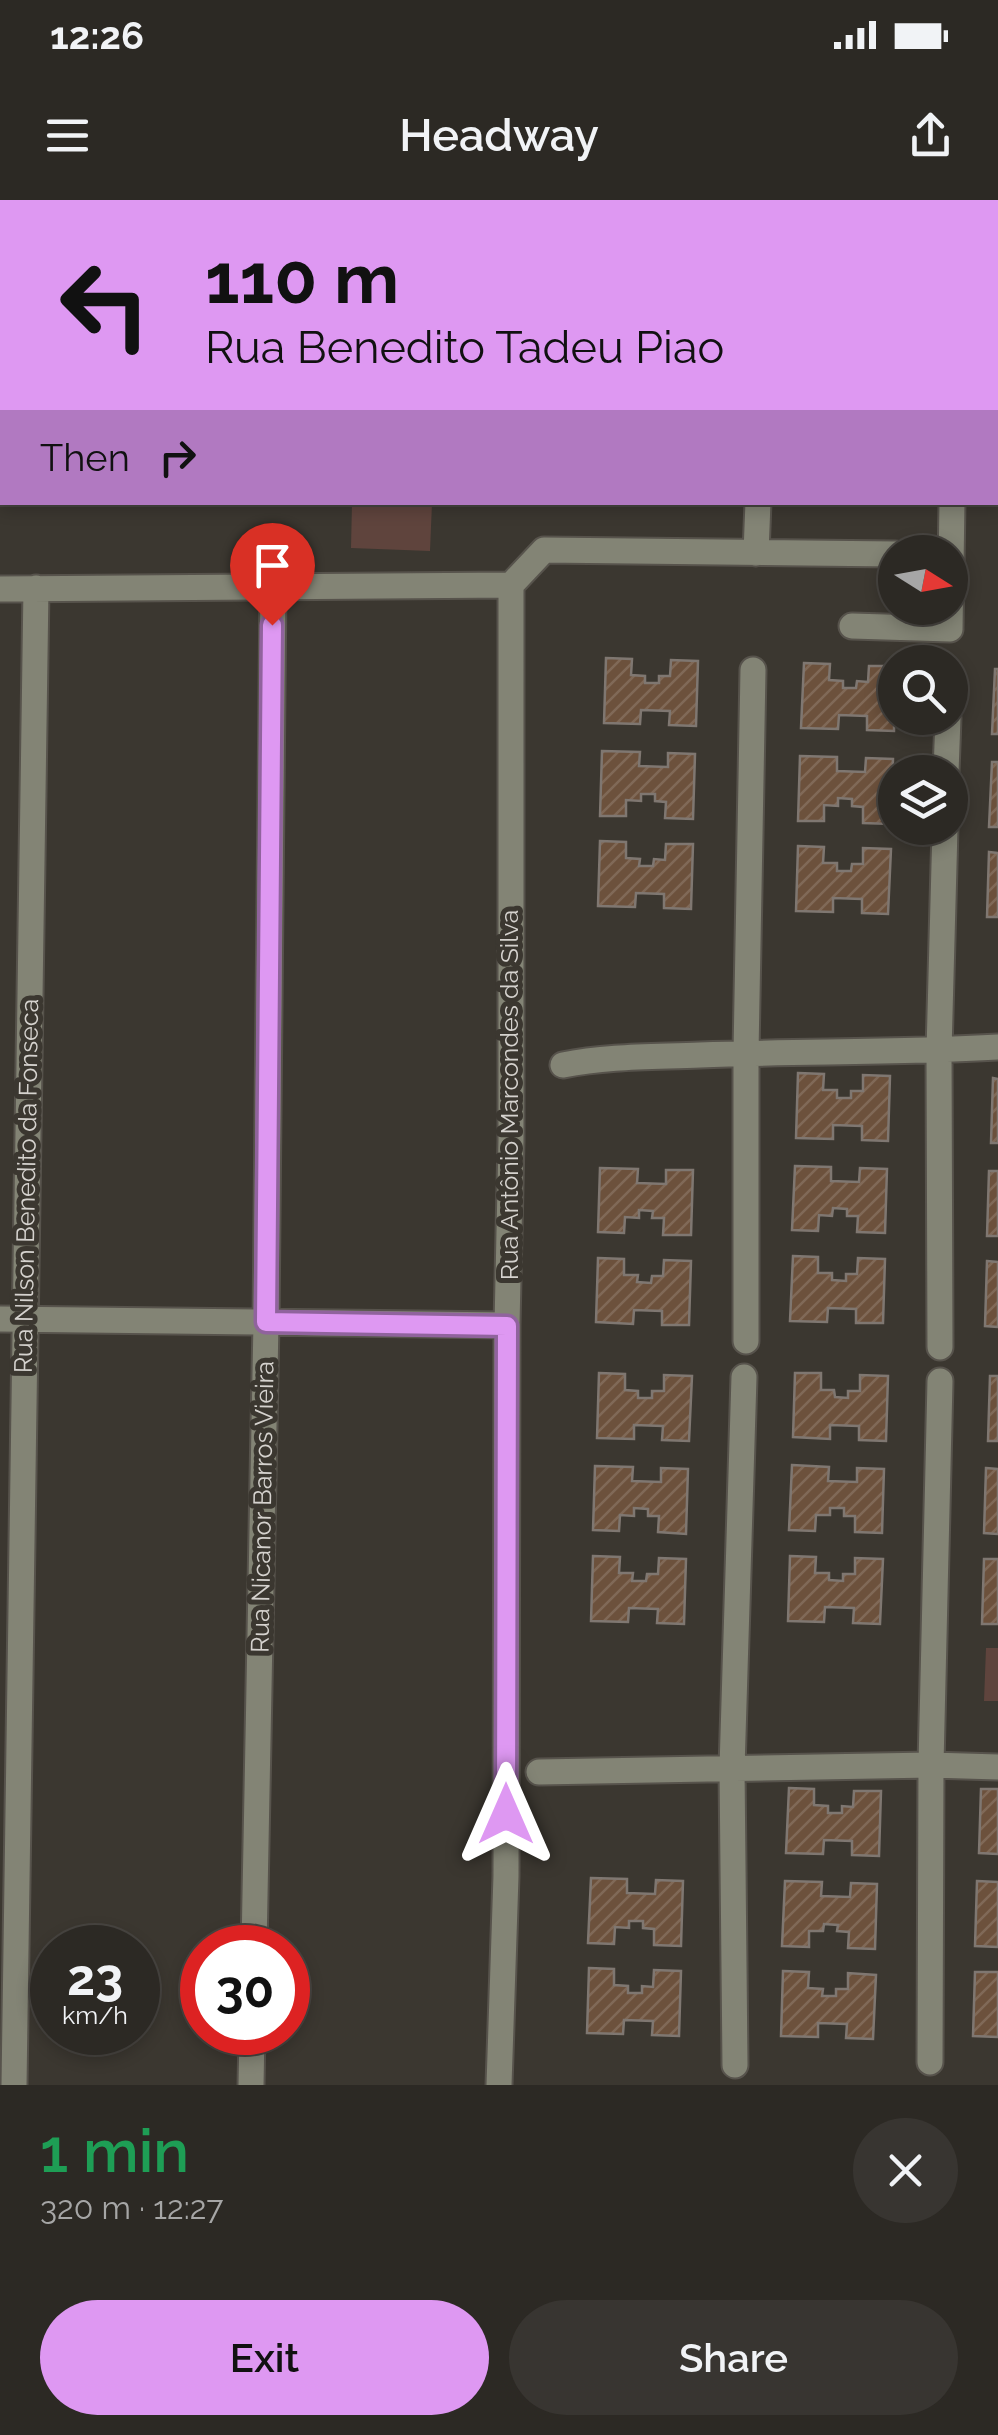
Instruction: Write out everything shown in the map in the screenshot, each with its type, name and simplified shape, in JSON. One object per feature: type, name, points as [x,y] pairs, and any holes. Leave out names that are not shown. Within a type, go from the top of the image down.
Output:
[{"type":"street","points":[[756,552],[758,505]]},
{"type":"street","points":[[951,535],[952,505]]},
{"type":"street","points":[[0,589],[511,585],[544,550],[878,554]]},
{"type":"street","name":"Rua Antônio Marcondes da Silva","points":[[499,2085],[506,1876],[511,585]]},
{"type":"street","name":"Rua Nicanor Barros Vieira","points":[[254,1925],[266,1322],[273,586]]},
{"type":"street","name":"Rua Nilson Benedito da Fonseca","points":[[14,2085],[12,1319],[36,588]]},
{"type":"street","points":[[852,626],[950,629],[950,625]]},
{"type":"street","points":[[746,1341],[746,1053],[753,670]]},
{"type":"street","points":[[940,1347],[939,1051],[945,845]]},
{"type":"street","points":[[563,1066],[596,1059],[998,1047]]},
{"type":"street","points":[[12,1319],[507,1326]]},
{"type":"street","points":[[735,2065],[732,1768],[744,1377]]},
{"type":"street","points":[[930,2062],[931,1766],[940,1381]]},
{"type":"street","points":[[539,1772],[998,1767]]},
{"type":"street","points":[[251,2085],[252,2055]]},
{"type":"shaded area","points":[[352,505],[432,505],[430,551],[351,548]]},
{"type":"shaded area","points":[[986,1648],[998,1648],[998,1701],[984,1701]]},
{"type":"building","points":[[606,658],[632,659],[631,675],[645,676],[645,683],[659,683],[659,676],[670,676],[671,660],[698,661],[696,726],[669,725],[670,711],[641,710],[640,724],[604,723]]},
{"type":"building","points":[[804,663],[830,664],[829,680],[843,681],[843,688],[856,688],[857,681],[868,682],[869,666],[878,666],[878,730],[867,730],[867,716],[839,715],[838,729],[801,728]]},
{"type":"building","points":[[995,669],[998,734],[992,734]]},
{"type":"building","points":[[602,751],[640,752],[639,766],[668,767],[668,753],[695,754],[693,819],[665,818],[666,802],[655,801],[655,794],[641,794],[641,801],[626,800],[626,816],[600,816]]},
{"type":"building","points":[[800,756],[837,757],[837,771],[865,772],[866,758],[878,758],[878,824],[863,823],[863,807],[852,806],[852,799],[838,798],[838,806],[824,805],[824,821],[798,821]]},
{"type":"building","points":[[992,762],[998,762],[998,827],[989,827]]},
{"type":"building","points":[[600,841],[626,842],[626,858],[640,859],[639,866],[653,866],[654,859],[665,860],[666,844],[693,844],[691,909],[664,908],[664,894],[636,893],[635,907],[598,906]]},
{"type":"building","points":[[798,846],[824,847],[823,863],[837,863],[837,871],[851,871],[852,864],[863,864],[863,848],[891,849],[888,914],[862,913],[862,899],[833,898],[833,912],[796,911]]},
{"type":"building","points":[[989,852],[998,853],[998,917],[987,917]]},
{"type":"building","points":[[798,1073],[824,1074],[823,1090],[837,1090],[837,1098],[851,1098],[851,1091],[863,1091],[863,1075],[890,1076],[888,1141],[862,1140],[862,1126],[833,1125],[833,1139],[796,1138]]},
{"type":"building","points":[[993,1078],[998,1079],[998,1143],[991,1143]]},
{"type":"building","points":[[795,1166],[831,1167],[831,1181],[859,1182],[860,1168],[887,1169],[885,1233],[857,1232],[858,1216],[847,1216],[847,1209],[833,1208],[832,1216],[819,1215],[818,1231],[792,1230]]},
{"type":"building","points":[[600,1168],[638,1169],[637,1183],[666,1184],[666,1170],[693,1170],[691,1235],[663,1235],[664,1218],[652,1218],[653,1211],[639,1210],[639,1218],[625,1217],[624,1233],[598,1232]]},
{"type":"building","points":[[989,1171],[998,1171],[998,1236],[987,1236]]},
{"type":"building","points":[[793,1256],[818,1257],[818,1273],[832,1273],[832,1280],[846,1281],[846,1274],[857,1274],[858,1258],[885,1259],[883,1323],[856,1323],[856,1309],[828,1308],[827,1322],[790,1321]]},
{"type":"building","points":[[598,1258],[624,1259],[624,1275],[638,1275],[637,1282],[651,1283],[652,1276],[663,1276],[664,1260],[691,1261],[689,1325],[662,1325],[662,1311],[634,1310],[633,1324],[596,1322]]},
{"type":"building","points":[[987,1261],[998,1262],[998,1327],[985,1326]]},
{"type":"building","points":[[599,1373],[625,1374],[625,1390],[638,1391],[638,1398],[652,1398],[652,1391],[664,1391],[664,1375],[692,1376],[689,1441],[662,1440],[663,1426],[634,1425],[634,1439],[597,1438]]},
{"type":"building","points":[[795,1373],[821,1373],[821,1390],[834,1390],[835,1397],[848,1398],[848,1391],[860,1391],[860,1375],[888,1376],[886,1441],[859,1440],[859,1426],[830,1425],[830,1439],[793,1437]]},
{"type":"building","points":[[990,1376],[998,1376],[998,1441],[988,1441]]},
{"type":"building","points":[[792,1465],[829,1467],[828,1481],[857,1482],[857,1468],[884,1469],[882,1533],[855,1532],[855,1516],[844,1516],[844,1508],[830,1508],[830,1515],[816,1515],[815,1531],[789,1530]]},
{"type":"building","points":[[595,1466],[633,1467],[632,1481],[661,1482],[661,1468],[688,1469],[686,1534],[658,1532],[659,1516],[648,1516],[648,1509],[634,1508],[634,1516],[620,1515],[619,1531],[593,1530]]},
{"type":"building","points":[[986,1468],[998,1469],[998,1534],[984,1533]]},
{"type":"building","points":[[593,1556],[620,1557],[619,1573],[633,1573],[632,1581],[646,1581],[647,1574],[658,1574],[659,1558],[686,1559],[684,1624],[657,1623],[658,1609],[629,1608],[628,1622],[591,1621]]},
{"type":"building","points":[[790,1556],[816,1557],[815,1573],[829,1573],[829,1580],[843,1581],[843,1574],[855,1574],[855,1558],[883,1559],[880,1624],[853,1623],[854,1608],[825,1607],[824,1622],[788,1621]]},
{"type":"building","points":[[984,1559],[998,1559],[998,1624],[982,1624]]},
{"type":"building","points":[[789,1788],[814,1789],[814,1805],[828,1806],[828,1813],[842,1813],[842,1806],[853,1807],[854,1791],[881,1791],[879,1856],[852,1855],[852,1841],[824,1840],[823,1854],[786,1853]]},
{"type":"building","points":[[981,1789],[998,1789],[998,1854],[979,1853]]},
{"type":"building","points":[[591,1878],[627,1879],[627,1893],[655,1894],[656,1880],[683,1881],[681,1946],[654,1945],[654,1929],[643,1928],[643,1921],[629,1921],[629,1928],[615,1927],[614,1944],[588,1943]]},
{"type":"building","points":[[785,1881],[822,1882],[821,1896],[850,1897],[851,1883],[877,1884],[875,1949],[848,1948],[849,1932],[837,1931],[838,1925],[824,1924],[823,1931],[809,1931],[809,1947],[782,1946]]},
{"type":"building","points":[[977,1881],[998,1882],[998,1947],[975,1946]]},
{"type":"building","points":[[589,1968],[614,1969],[614,1985],[628,1986],[628,1993],[642,1993],[642,1986],[653,1987],[654,1970],[681,1971],[679,2036],[652,2035],[653,2021],[624,2020],[623,2034],[587,2033]]},
{"type":"building","points":[[783,1971],[809,1972],[808,1988],[823,1989],[822,1996],[836,1996],[836,1989],[848,1989],[848,1973],[876,1975],[873,2039],[846,2038],[847,2024],[818,2023],[818,2037],[781,2036]]},
{"type":"building","points":[[975,1972],[998,1972],[998,2037],[973,2036]]},
{"type":"route","points":[[272,625],[266,1322],[507,1326],[506,1814]]}]
